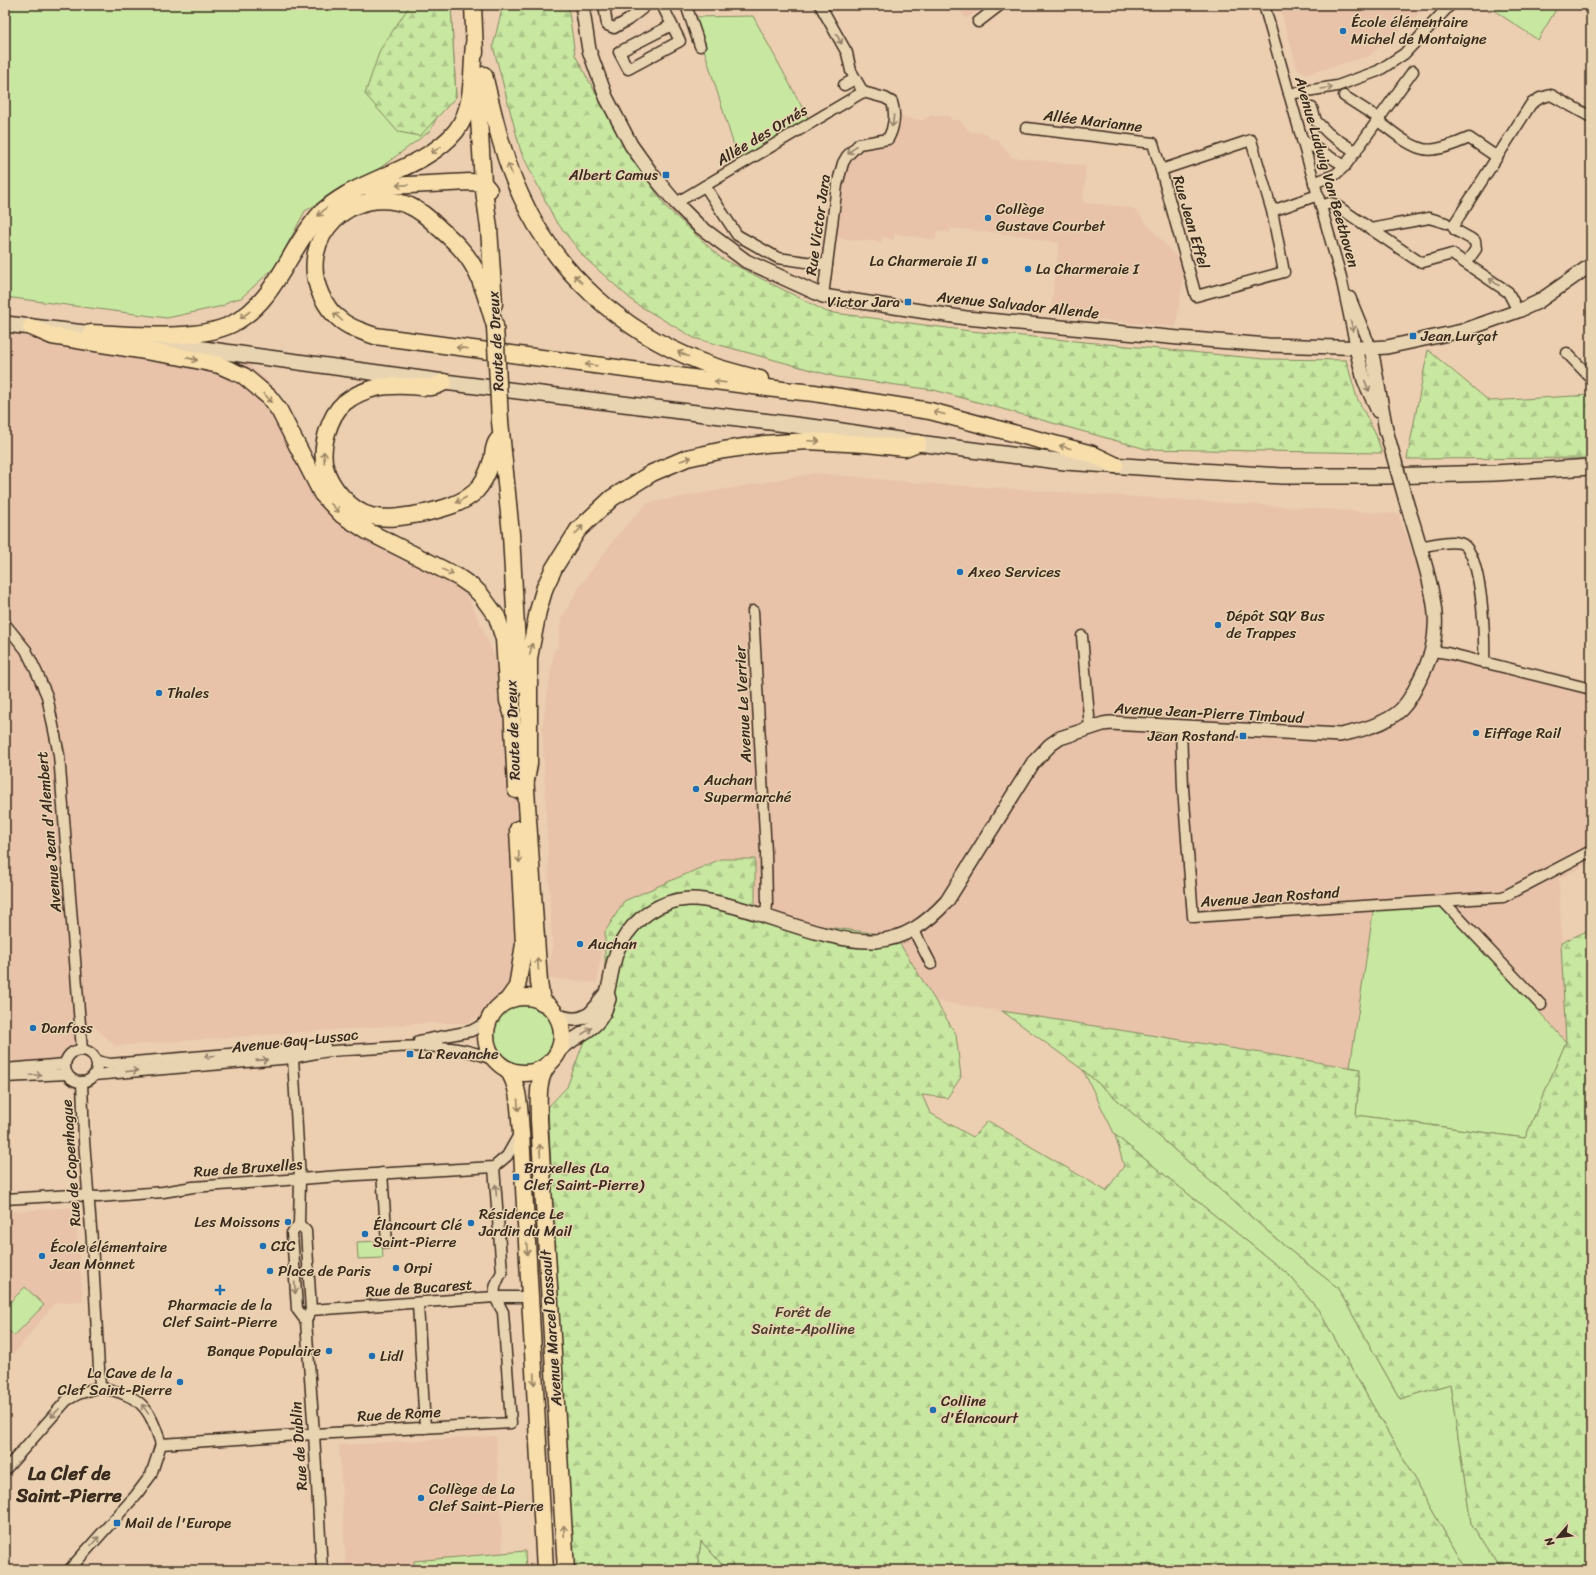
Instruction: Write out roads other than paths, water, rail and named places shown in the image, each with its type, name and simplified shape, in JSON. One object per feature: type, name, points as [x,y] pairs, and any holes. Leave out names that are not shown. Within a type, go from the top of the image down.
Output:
[{"type":"main road","name":"Route de Dreux","points":[[473,5],[483,183],[489,228],[501,428],[511,534],[525,785],[539,982],[542,1002]]},
{"type":"main road","name":"Route de Dreux","points":[[480,5],[492,204],[489,228]]},
{"type":"main road","points":[[91,333],[196,334],[233,324],[257,306],[275,282],[302,239],[320,214],[333,203],[358,188],[426,156],[442,145],[456,131],[465,115],[470,98],[474,44]]},
{"type":"main road","points":[[484,75],[497,128],[509,167],[522,199],[540,232],[556,256],[604,305],[628,324],[662,344],[699,361],[814,393]]},
{"type":"main road","points":[[358,188],[470,182],[483,183],[488,188],[491,198]]},
{"type":"main road","points":[[495,326],[475,269],[463,250],[430,219],[410,207],[395,202],[378,200],[365,202],[350,207],[336,216],[325,230],[318,245],[314,264],[319,291],[324,301],[336,317],[352,328],[374,336],[775,390],[814,393],[930,411],[1092,454],[1114,464]]},
{"type":"main road","points":[[5,324],[91,333],[444,382],[835,430],[918,443],[1065,462],[1282,476],[1386,476],[1495,473],[1591,467]]},
{"type":"main road","points":[[31,327],[52,336],[177,356],[219,365],[244,376],[269,397],[279,410],[322,494],[342,515],[367,531],[458,577],[474,588],[484,599],[497,617],[504,640],[508,701],[513,714]]},
{"type":"main road","points":[[444,382],[435,388],[380,386],[361,392],[343,404],[330,422],[324,447],[325,467],[335,490],[353,506],[370,516],[394,519],[441,510],[461,501],[475,492],[487,473],[492,459],[495,443],[501,428]]},
{"type":"main road","points":[[525,785],[529,764],[529,658],[543,593],[554,568],[578,530],[612,498],[652,473],[687,458],[724,450],[765,444],[807,441],[866,444],[905,448],[918,443]]},
{"type":"main road","name":"Route de Dreux","points":[[503,454],[503,533],[524,944],[517,987],[507,1001]]},
{"type":"main road","points":[[516,998],[534,999],[542,1002],[555,1014],[562,1032],[561,1044],[552,1060],[539,1070],[528,1073],[517,1072],[502,1065],[490,1051],[486,1039],[487,1026],[493,1014],[501,1005],[516,998]]},
{"type":"main road","name":"Avenue Marcel Dassault","points":[[552,1060],[542,1073],[539,1088],[538,1120],[566,1570]]},
{"type":"main road","name":"Avenue Marcel Dassault","points":[[502,1065],[513,1078],[516,1089],[521,1133],[545,1570]]},
{"type":"street","name":"Avenue Salvador Allende","points":[[582,5],[589,50],[606,97],[631,145],[651,173],[676,203],[699,226],[746,261],[823,296],[966,318],[1268,345],[1371,348],[1387,347],[1462,331],[1518,311],[1538,302],[1591,265]]},
{"type":"street","points":[[604,5],[607,25],[614,28],[628,20],[647,5]]},
{"type":"street","points":[[662,5],[672,25],[680,42],[628,69],[618,52],[672,25]]},
{"type":"street","points":[[686,5],[700,46]]},
{"type":"street","points":[[820,5],[846,54],[851,71],[863,92]]},
{"type":"street","points":[[978,22],[1000,5]]},
{"type":"street","name":"Avenue Ludwig Van Beethoven","points":[[1264,5],[1341,277],[1356,348]]},
{"type":"street","points":[[1289,94],[1337,86],[1378,71],[1404,54],[1450,5]]},
{"type":"street","points":[[1314,184],[1336,174],[1345,166],[1413,71]]},
{"type":"street","points":[[844,86],[855,79]]},
{"type":"street","name":"Allée des Ornés","points":[[676,203],[863,92]]},
{"type":"street","name":"Rue Victor Jara","points":[[823,296],[837,185],[843,163],[847,156],[859,144],[888,139],[891,132],[894,109],[892,102],[885,98],[863,92]]},
{"type":"street","points":[[1466,263],[1476,249],[1475,242],[1455,230],[1453,226],[1531,104],[1540,98],[1551,95],[1591,117]]},
{"type":"street","points":[[1344,96],[1413,145],[1424,149],[1437,148],[1468,138],[1497,157]]},
{"type":"street","points":[[1312,108],[1316,121],[1329,134],[1356,152]]},
{"type":"street","name":"Allée Marianne","points":[[1026,128],[1153,143],[1161,170]]},
{"type":"street","name":"Rue Jean Effel","points":[[1251,140],[1272,211],[1284,272],[1196,296],[1161,170],[1251,140]]},
{"type":"street","points":[[1302,140],[1345,166]]},
{"type":"street","points":[[705,186],[737,235],[778,258],[827,265]]},
{"type":"street","points":[[1272,211],[1318,195]]},
{"type":"street","points":[[1321,206],[1330,203],[1334,204],[1418,261],[1423,262],[1452,254],[1508,292],[1518,311]]},
{"type":"street","points":[[1371,229],[1429,218],[1446,223]]},
{"type":"street","points":[[1341,277],[1371,348]]},
{"type":"street","name":"Avenue Jean-Pierre Timbaud","points":[[1356,348],[1367,387],[1386,428]]},
{"type":"street","name":"Avenue Jean-Pierre Timbaud","points":[[552,1060],[564,1046],[587,1032],[602,1018],[609,999],[607,993],[616,953],[628,932],[635,924],[651,911],[663,905],[689,899],[701,899],[741,908],[829,935],[864,941],[876,941],[898,936],[913,930],[933,916],[947,901],[1033,763],[1050,745],[1060,738],[1110,723],[1267,731],[1329,736],[1359,731],[1391,717],[1405,706],[1428,666],[1436,632],[1435,612],[1433,592],[1386,428],[1371,348]]},
{"type":"street","points":[[1567,353],[1589,376],[1591,374]]},
{"type":"street","points":[[1420,547],[1446,543],[1461,543],[1468,548],[1476,570],[1482,601],[1484,663]]},
{"type":"street","name":"Avenue Le Verrier","points":[[753,611],[766,853],[766,916]]},
{"type":"street","name":"Avenue Jean d'Alembert","points":[[5,624],[26,650],[40,678],[47,696],[59,755],[82,1050]]},
{"type":"street","points":[[1082,636],[1090,728]]},
{"type":"street","points":[[1432,651],[1447,653],[1591,689]]},
{"type":"street","name":"Avenue Jean Rostand","points":[[1181,727],[1183,788],[1193,917],[1442,902]]},
{"type":"street","points":[[1442,902],[1503,897],[1591,851]]},
{"type":"street","points":[[1442,902],[1541,1005]]},
{"type":"street","points":[[913,930],[930,964]]},
{"type":"street","name":"Avenue Jean-Pierre Timbaud","points":[[555,1014],[567,1020],[583,1017],[593,1011],[602,996],[607,993]]},
{"type":"street","name":"Avenue Gay-Lussac","points":[[96,1061],[110,1064],[305,1047],[428,1040],[471,1031],[482,1025],[493,1014]]},
{"type":"street","name":"Avenue Gay-Lussac","points":[[94,1075],[293,1058],[318,1052],[399,1046],[438,1047],[475,1052],[502,1065]]},
{"type":"street","points":[[82,1050],[90,1054],[96,1061],[94,1075],[82,1082],[73,1080],[66,1069],[69,1055],[72,1052],[82,1050]]},
{"type":"street","name":"Rue de Dublin","points":[[293,1058],[300,1180],[299,1224],[292,1233],[297,1310],[306,1321]]},
{"type":"street","points":[[5,1068],[66,1069]]},
{"type":"street","points":[[5,1077],[66,1069]]},
{"type":"street","name":"Rue de Copenhague","points":[[82,1082],[100,1387]]},
{"type":"street","points":[[495,1297],[495,1284],[502,1272],[494,1167],[507,1156],[521,1133]]},
{"type":"street","name":"Rue de Bruxelles","points":[[5,1199],[88,1196],[98,1197],[155,1193],[193,1187],[382,1173],[494,1167]]},
{"type":"street","points":[[382,1173],[387,1243]]},
{"type":"street","name":"Rue de Dublin","points":[[299,1224],[306,1230],[311,1310],[306,1321],[322,1570]]},
{"type":"street","name":"Rue de Bucarest","points":[[311,1310],[418,1304],[495,1297],[529,1297]]},
{"type":"street","name":"Rue de Rome","points":[[162,1444],[511,1423],[503,1312],[495,1297]]},
{"type":"street","points":[[418,1304],[425,1428]]},
{"type":"street","points":[[5,1470],[67,1400],[78,1394],[100,1387],[123,1393],[142,1404],[154,1421],[162,1444],[151,1475],[136,1495],[69,1570]]},
{"type":"place","name":"École élémentaire Michel de Montaigne","points":[[1343,31]]},
{"type":"place","name":"Albert Camus","points":[[666,175]]},
{"type":"place","name":"Collège Gustave Courbet","points":[[988,218]]},
{"type":"place","name":"La Charmeraie II","points":[[985,261]]},
{"type":"place","name":"La Charmeraie I","points":[[1028,269]]},
{"type":"place","name":"Victor Jara","points":[[908,302]]},
{"type":"place","name":"Jean Lurçat","points":[[1413,336]]},
{"type":"place","name":"Axeo Services","points":[[960,572]]},
{"type":"place","name":"Dépôt SQY Bus de Trappes","points":[[1218,625]]},
{"type":"place","name":"Thales","points":[[159,693]]},
{"type":"place","name":"Eiffage Rail","points":[[1476,733]]},
{"type":"place","name":"Jean Rostand","points":[[1243,736]]},
{"type":"place","name":"Auchan Supermarché","points":[[696,789]]},
{"type":"place","name":"Auchan","points":[[580,944]]},
{"type":"place","name":"Danfoss","points":[[33,1028]]},
{"type":"place","name":"La Revanche","points":[[410,1054]]},
{"type":"place","name":"Bruxelles (La Clef Saint-Pierre)","points":[[516,1177]]},
{"type":"place","name":"Les Moissons","points":[[288,1222]]},
{"type":"place","name":"Résidence Le Jardin du Mail","points":[[471,1223]]},
{"type":"place","name":"Élancourt Clé Saint-Pierre","points":[[365,1234]]},
{"type":"place","name":"CIC","points":[[263,1246]]},
{"type":"place","name":"École élémentaire Jean Monnet","points":[[42,1256]]},
{"type":"place","name":"Orpi","points":[[396,1268]]},
{"type":"place","name":"Place de Paris","points":[[270,1271]]},
{"type":"place","name":"Pharmacie de la Clef Saint-Pierre","points":[[220,1290]]},
{"type":"place","name":"Banque Populaire","points":[[329,1351]]},
{"type":"place","name":"Lidl","points":[[372,1356]]},
{"type":"place","name":"La Cave de la Clef Saint-Pierre","points":[[180,1382]]},
{"type":"place","name":"Colline d'Élancourt","points":[[933,1410]]},
{"type":"place","name":"Collège de La Clef Saint-Pierre","points":[[421,1498]]},
{"type":"place","name":"Mail de l'Europe","points":[[117,1523]]},
{"type":"district","name":"La Clef de Saint-Pierre","points":[[69,1484]]},
{"type":"park label","name":"Forêt de Sainte-Apolline","points":[[803,1320]]}]
